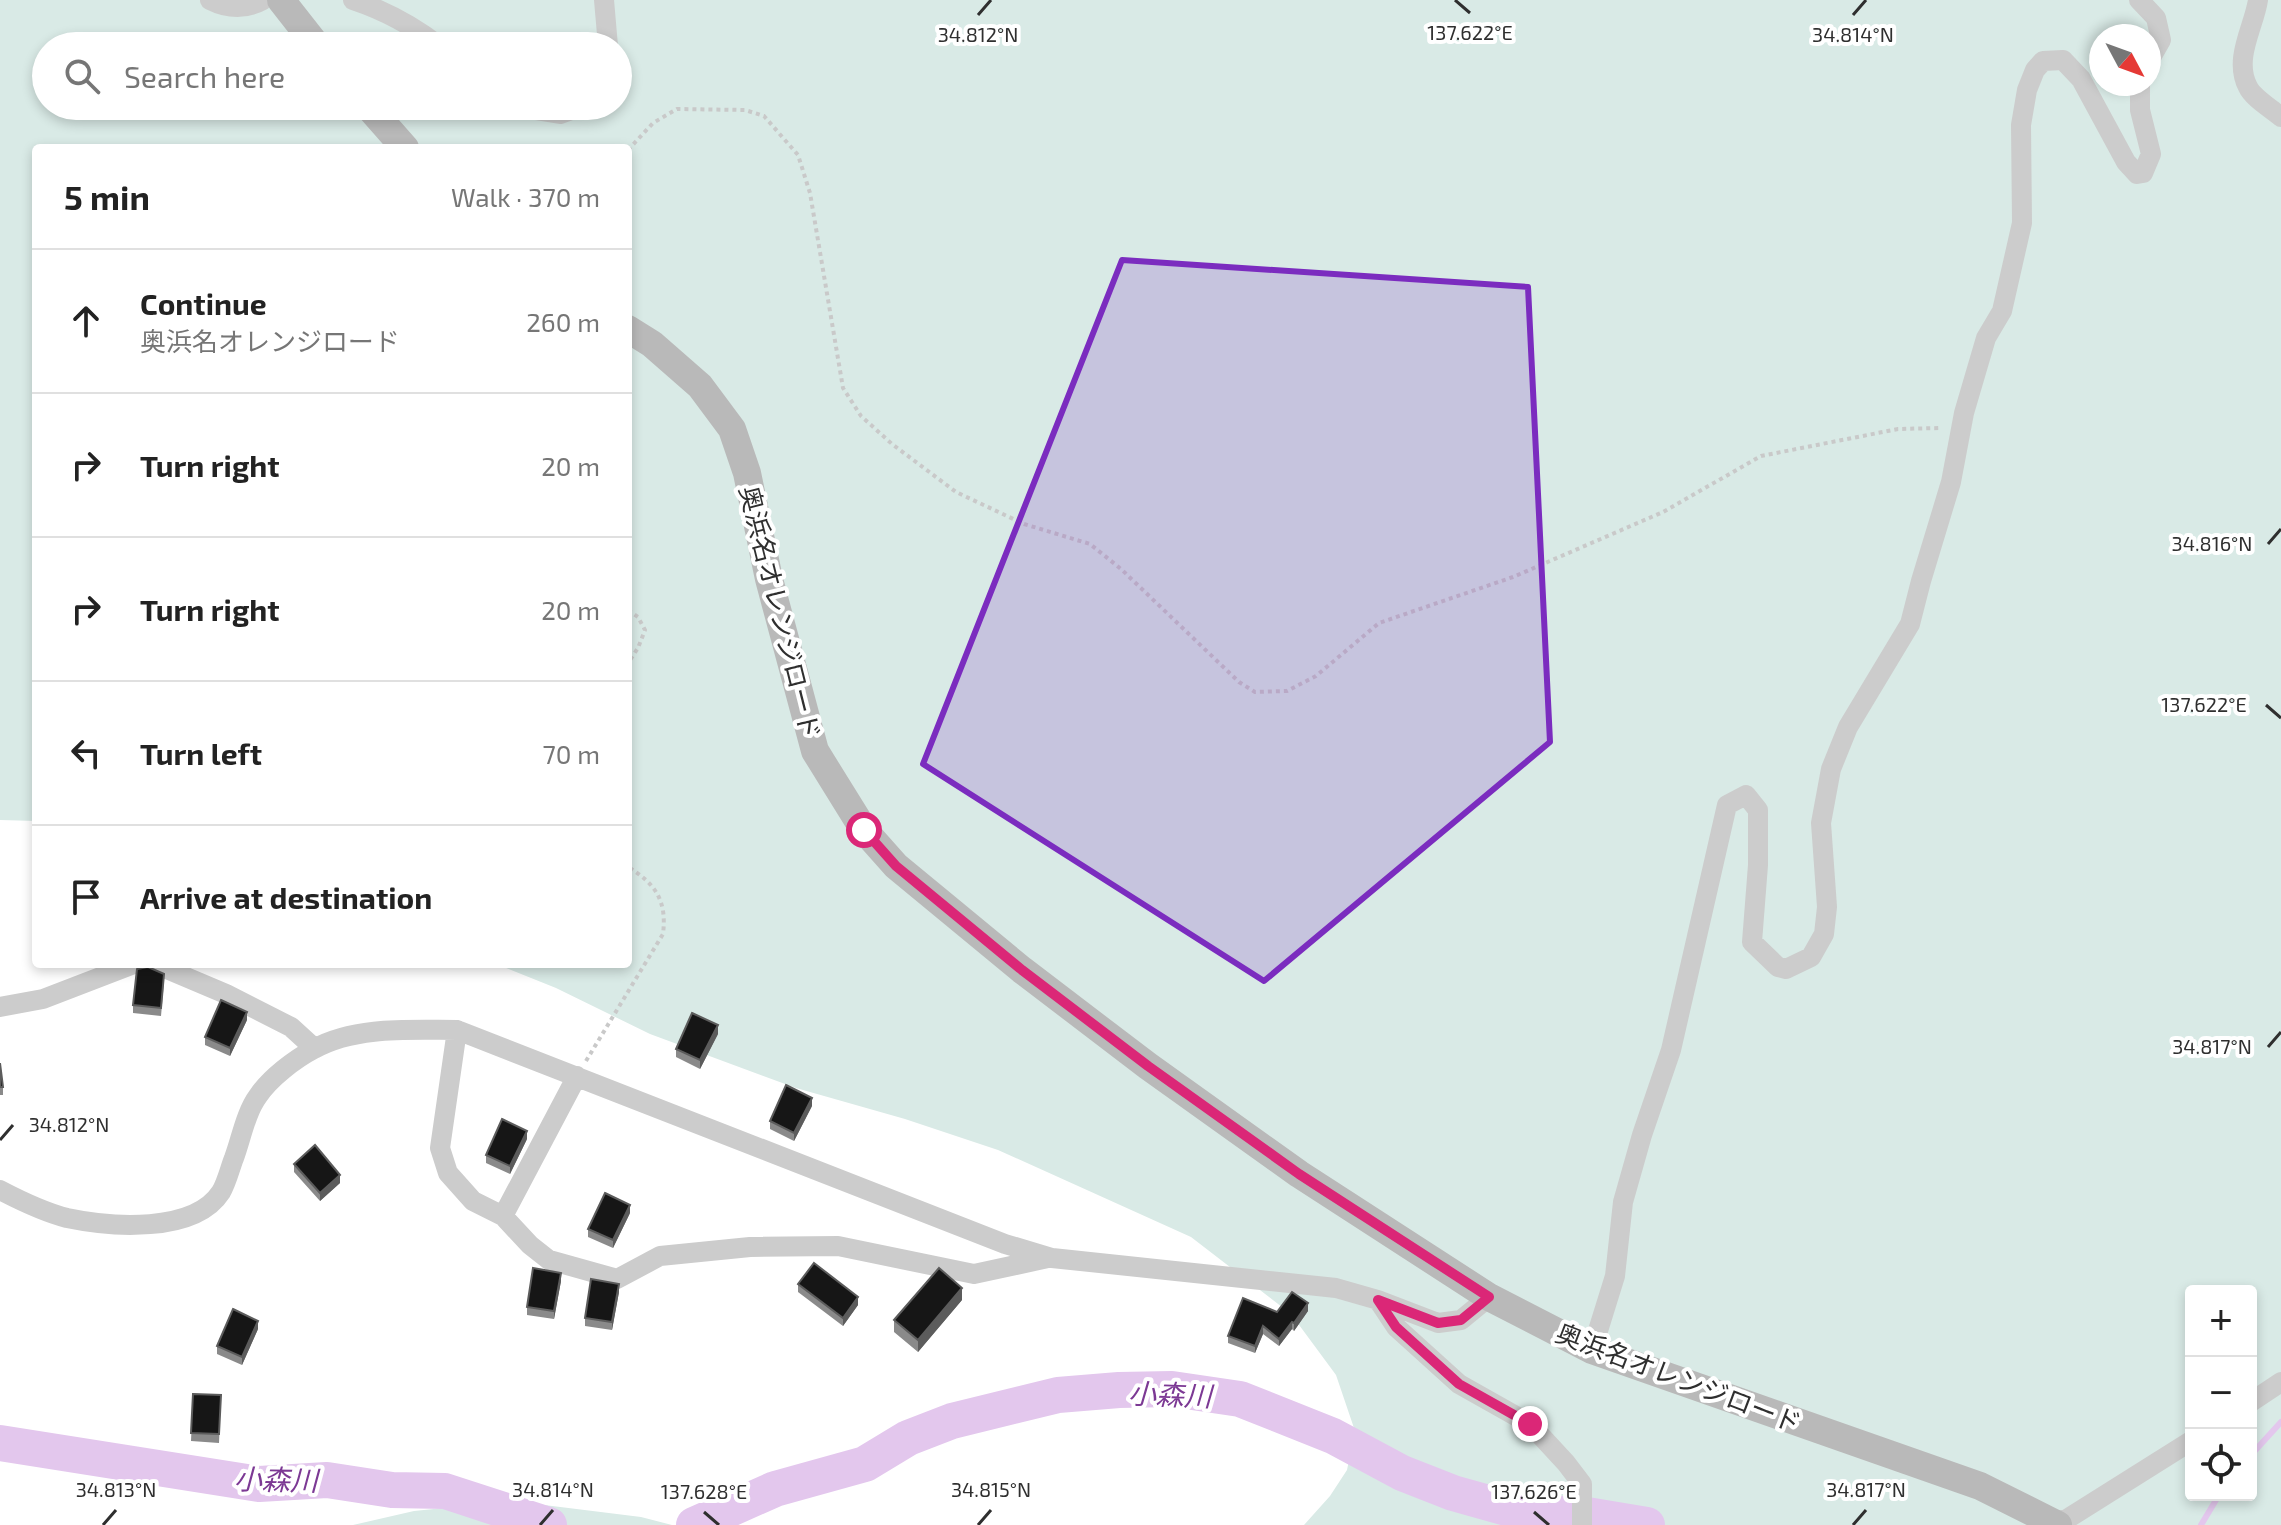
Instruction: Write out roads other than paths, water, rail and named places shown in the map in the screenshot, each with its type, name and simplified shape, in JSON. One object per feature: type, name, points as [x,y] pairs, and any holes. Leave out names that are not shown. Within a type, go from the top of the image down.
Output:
[{"type":"street","points":[[210,0],[225,7],[251,7],[263,0]]},
{"type":"street","points":[[281,0],[306,32]]},
{"type":"street","points":[[353,0],[386,11],[422,32]]},
{"type":"street","points":[[604,0],[607,32]]},
{"type":"street","points":[[2139,0],[2156,18],[2157,24]]},
{"type":"street","points":[[2258,0],[2244,50],[2246,78],[2248,88],[2281,117]]},
{"type":"street","points":[[1592,1350],[1615,1276],[1623,1202],[1671,1050],[1727,805],[1746,795],[1758,810],[1758,865],[1752,942],[1778,967],[1786,969],[1797,965],[1811,957],[1824,934],[1827,907],[1821,823],[1831,769],[1848,727],[1910,624],[1951,482],[1960,428],[1986,338],[2002,311],[2022,223],[2021,125],[2027,90],[2035,70],[2043,61],[2063,60],[2081,79],[2089,94]]},
{"type":"street","points":[[2090,96],[2126,162],[2137,174],[2143,173],[2151,154],[2140,110],[2140,96]]},
{"type":"street","points":[[380,120],[401,144]]},
{"type":"street","name":"奥浜名オレンジロード","points":[[632,332],[652,344],[700,386],[732,429],[747,473],[769,579],[815,751],[864,830],[896,866],[1022,970],[1148,1066],[1299,1174],[1489,1297],[1592,1350],[1965,1480],[2056,1524]]},
{"type":"street","points":[[0,1007],[43,999],[124,968]]},
{"type":"street","points":[[164,968],[226,994],[291,1027],[314,1048]]},
{"type":"street","points":[[0,1190],[65,1217],[100,1224],[151,1224],[194,1214],[204,1209],[221,1192],[257,1096],[281,1072],[314,1048],[354,1035],[404,1030],[457,1030],[1005,1244],[1052,1258],[1336,1288],[1438,1323],[1461,1320],[1489,1297]]},
{"type":"street","points":[[457,1030],[440,1148],[448,1173],[473,1201],[503,1216],[549,1260],[617,1279],[660,1256],[750,1247],[838,1246],[974,1274],[1052,1258]]},
{"type":"street","points":[[503,1216],[577,1076]]},
{"type":"street","points":[[1378,1300],[1396,1327],[1423,1353],[1459,1384],[1530,1424],[1566,1463],[1582,1484],[1582,1525]]},
{"type":"street","points":[[2257,1398],[2281,1382]]},
{"type":"street","points":[[2056,1524],[2185,1445]]},
{"type":"waterway","name":"小森川","points":[[694,1525],[775,1489],[865,1464],[908,1438],[952,1421],[1058,1395],[1172,1389],[1240,1399],[1333,1436],[1402,1473],[1453,1493],[1521,1512],[1587,1515],[1647,1525]]},
{"type":"waterway","points":[[2257,1448],[2281,1422]]},
{"type":"waterway","name":"小森川","points":[[0,1443],[259,1484],[327,1480],[392,1490],[445,1491],[549,1525]]},
{"type":"waterway","points":[[2201,1525],[2215,1501]]}]
